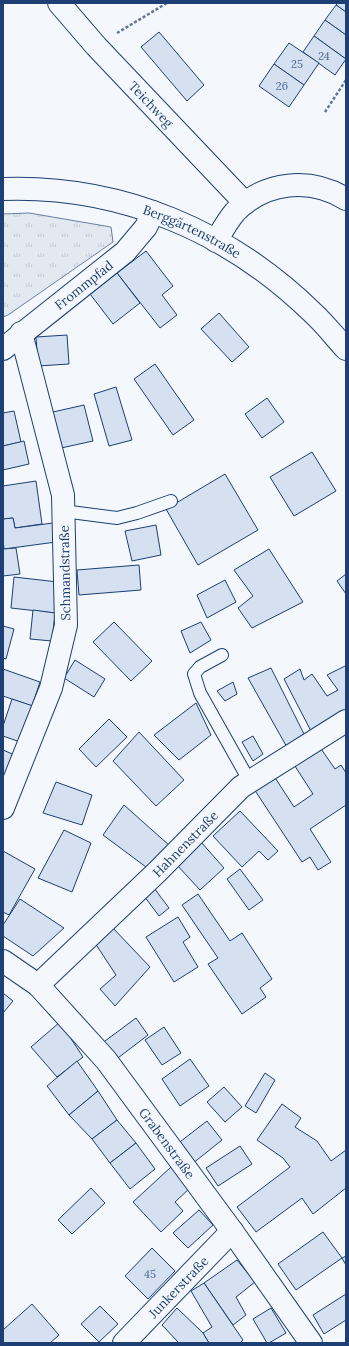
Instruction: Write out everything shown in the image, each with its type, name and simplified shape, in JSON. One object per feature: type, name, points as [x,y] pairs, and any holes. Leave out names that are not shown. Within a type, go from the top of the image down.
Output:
[{"type":"street","name":"Teichweg","points":[[59,3],[96,46],[245,203]]},
{"type":"street","points":[[216,240],[231,218],[245,203],[258,194],[273,189],[288,185],[308,185],[324,189],[346,199]]},
{"type":"street","name":"Berggärtenstraße","points":[[3,189],[45,189],[108,198],[153,212],[216,240],[237,252],[276,281],[314,313],[346,349]]},
{"type":"street","name":"Frommpfad","points":[[3,349],[21,333],[125,252],[146,227],[153,212]]},
{"type":"street","name":"Schmandstraße","points":[[3,808],[51,688],[66,625],[64,495],[21,333]]},
{"type":"street","name":"Hahnenstraße","points":[[38,985],[156,872],[241,787],[346,722]]},
{"type":"street","name":"Grabenstraße","points":[[3,961],[38,985],[106,1060],[232,1231],[311,1343]]},
{"type":"street","name":"Junkerstraße","points":[[124,1343],[232,1231]]},
{"type":"lane","points":[[64,511],[117,518],[137,513],[171,501]]},
{"type":"lane","points":[[222,655],[200,667],[194,674],[200,693],[250,782]]},
{"type":"path","points":[[114,34],[167,3]]},
{"type":"path","points":[[324,112],[346,80]]},
{"type":"green space","points":[[29,213],[111,227],[113,242],[3,317],[3,214]]},
{"type":"building","points":[[338,3],[346,3],[346,12],[336,5]]},
{"type":"building","points":[[336,5],[346,12],[346,35],[325,20]]},
{"type":"building","points":[[325,20],[346,35],[346,59],[314,36]]},
{"type":"building","points":[[159,32],[204,85],[187,101],[141,47]]},
{"type":"building","points":[[314,36],[346,59],[335,75],[303,52]]},
{"type":"building","points":[[289,43],[319,63],[304,85],[274,64]]},
{"type":"building","points":[[274,64],[304,85],[289,107],[259,86]]},
{"type":"building","points":[[146,251],[173,286],[162,295],[177,315],[160,328],[117,273]]},
{"type":"building","points":[[117,273],[140,303],[113,324],[90,294]]},
{"type":"building","points":[[219,313],[249,347],[232,362],[201,329]]},
{"type":"building","points":[[67,335],[69,364],[38,366],[36,337]]},
{"type":"building","points":[[155,364],[194,420],[173,435],[134,379]]},
{"type":"building","points":[[116,387],[132,440],[109,446],[94,394]]},
{"type":"building","points":[[267,398],[284,422],[262,438],[245,414]]},
{"type":"building","points":[[84,405],[93,441],[61,448],[53,412]]},
{"type":"building","points":[[14,411],[21,442],[3,446],[3,413]]},
{"type":"building","points":[[24,441],[29,464],[3,470],[3,446]]},
{"type":"building","points":[[312,452],[336,491],[294,516],[270,477]]},
{"type":"building","points":[[225,474],[258,530],[198,565],[166,509]]},
{"type":"building","points":[[36,481],[42,524],[15,528],[13,518],[3,519],[3,486]]},
{"type":"building","points":[[13,518],[15,528],[53,523],[56,542],[4,549],[3,519]]},
{"type":"building","points":[[156,525],[161,555],[132,561],[125,531]]},
{"type":"building","points":[[16,548],[20,574],[3,576],[3,549]]},
{"type":"building","points":[[269,549],[303,602],[252,628],[238,608],[253,596],[234,570]]},
{"type":"building","points":[[139,565],[141,590],[79,595],[77,570]]},
{"type":"building","points":[[346,574],[346,594],[337,581]]},
{"type":"building","points":[[14,577],[58,582],[55,613],[11,608]]},
{"type":"building","points":[[225,580],[236,602],[207,618],[197,595]]},
{"type":"building","points":[[33,610],[55,613],[52,641],[30,639]]},
{"type":"building","points":[[114,622],[152,661],[131,681],[93,642]]},
{"type":"building","points":[[201,622],[211,640],[190,653],[181,631]]},
{"type":"building","points":[[3,626],[14,629],[6,659],[3,658]]},
{"type":"building","points":[[75,660],[105,679],[94,697],[64,678]]},
{"type":"building","points":[[345,666],[346,712],[312,733],[284,679],[300,669],[304,680],[312,674],[327,696],[338,690],[327,675]]},
{"type":"building","points":[[271,668],[305,736],[288,749],[248,678]]},
{"type":"building","points":[[3,669],[40,682],[32,706],[3,696]]},
{"type":"building","points":[[233,682],[237,694],[225,701],[217,691]]},
{"type":"building","points":[[12,699],[36,707],[23,743],[3,736],[3,726]]},
{"type":"building","points":[[196,703],[211,735],[179,760],[154,735]]},
{"type":"building","points":[[109,719],[127,737],[96,767],[79,749]]},
{"type":"building","points":[[139,732],[184,780],[156,806],[113,761]]},
{"type":"building","points":[[253,736],[263,754],[253,761],[242,742]]},
{"type":"building","points":[[317,743],[335,769],[341,765],[346,773],[346,805],[310,829],[331,862],[318,870],[310,857],[302,862],[252,786],[272,773],[294,807],[313,794],[291,760]]},
{"type":"building","points":[[3,750],[17,756],[3,780]]},
{"type":"building","points":[[56,782],[92,795],[82,825],[43,813]]},
{"type":"building","points":[[124,805],[170,846],[150,870],[103,835]]},
{"type":"building","points":[[240,811],[278,851],[268,860],[259,851],[242,867],[213,836]]},
{"type":"building","points":[[64,830],[91,843],[72,892],[38,878]]},
{"type":"building","points":[[201,842],[224,868],[200,890],[176,864]]},
{"type":"building","points":[[3,851],[35,869],[9,915],[3,912]]},
{"type":"building","points":[[240,869],[263,900],[249,910],[227,879]]},
{"type":"building","points":[[154,888],[169,908],[159,916],[144,896]]},
{"type":"building","points":[[198,894],[230,941],[242,933],[272,979],[260,988],[266,997],[242,1014],[208,964],[218,958],[182,905]]},
{"type":"building","points":[[20,899],[64,928],[33,956],[3,936],[3,925]]},
{"type":"building","points":[[178,917],[190,937],[183,942],[198,967],[174,982],[146,937]]},
{"type":"building","points":[[112,927],[150,967],[115,1006],[100,989],[116,975],[93,940]]},
{"type":"building","points":[[3,993],[13,1001],[3,1013]]},
{"type":"building","points":[[136,1018],[148,1035],[114,1061],[101,1044]]},
{"type":"building","points":[[60,1022],[83,1057],[57,1077],[31,1047]]},
{"type":"building","points":[[164,1027],[181,1053],[162,1065],[145,1040]]},
{"type":"building","points":[[190,1059],[209,1086],[180,1106],[162,1079]]},
{"type":"building","points":[[77,1061],[98,1091],[69,1115],[47,1086]]},
{"type":"building","points":[[265,1073],[275,1080],[256,1113],[245,1106]]},
{"type":"building","points":[[224,1087],[242,1107],[225,1122],[207,1102]]},
{"type":"building","points":[[98,1091],[117,1120],[92,1139],[69,1115]]},
{"type":"building","points":[[282,1104],[301,1118],[295,1127],[317,1141],[331,1161],[346,1150],[346,1188],[313,1214],[302,1198],[256,1232],[237,1207],[290,1167],[283,1158],[257,1140]]},
{"type":"building","points":[[117,1120],[136,1143],[110,1163],[92,1139]]},
{"type":"building","points":[[207,1121],[222,1140],[192,1164],[176,1145]]},
{"type":"building","points":[[136,1143],[155,1169],[130,1189],[110,1163]]},
{"type":"building","points":[[240,1146],[252,1164],[218,1186],[206,1168]]},
{"type":"building","points":[[171,1167],[190,1188],[175,1202],[183,1211],[161,1232],[133,1202]]},
{"type":"building","points":[[91,1188],[105,1203],[72,1234],[58,1220]]},
{"type":"building","points":[[199,1210],[213,1225],[188,1248],[173,1233]]},
{"type":"building","points":[[323,1232],[342,1258],[296,1290],[278,1264]]},
{"type":"building","points":[[152,1248],[175,1271],[148,1299],[125,1276]]},
{"type":"building","points":[[346,1256],[346,1265],[342,1258]]},
{"type":"building","points":[[237,1260],[255,1282],[236,1297],[246,1315],[233,1325],[204,1283]]},
{"type":"building","points":[[204,1283],[243,1340],[240,1343],[209,1343],[203,1333],[212,1327],[191,1291]]},
{"type":"building","points":[[346,1294],[346,1320],[324,1334],[313,1315]]},
{"type":"building","points":[[32,1304],[59,1335],[50,1343],[3,1343],[3,1330]]},
{"type":"building","points":[[100,1306],[118,1324],[99,1342],[81,1324]]},
{"type":"building","points":[[177,1308],[203,1333],[209,1343],[179,1343],[162,1325]]},
{"type":"building","points":[[271,1308],[286,1333],[267,1343],[253,1319]]}]
